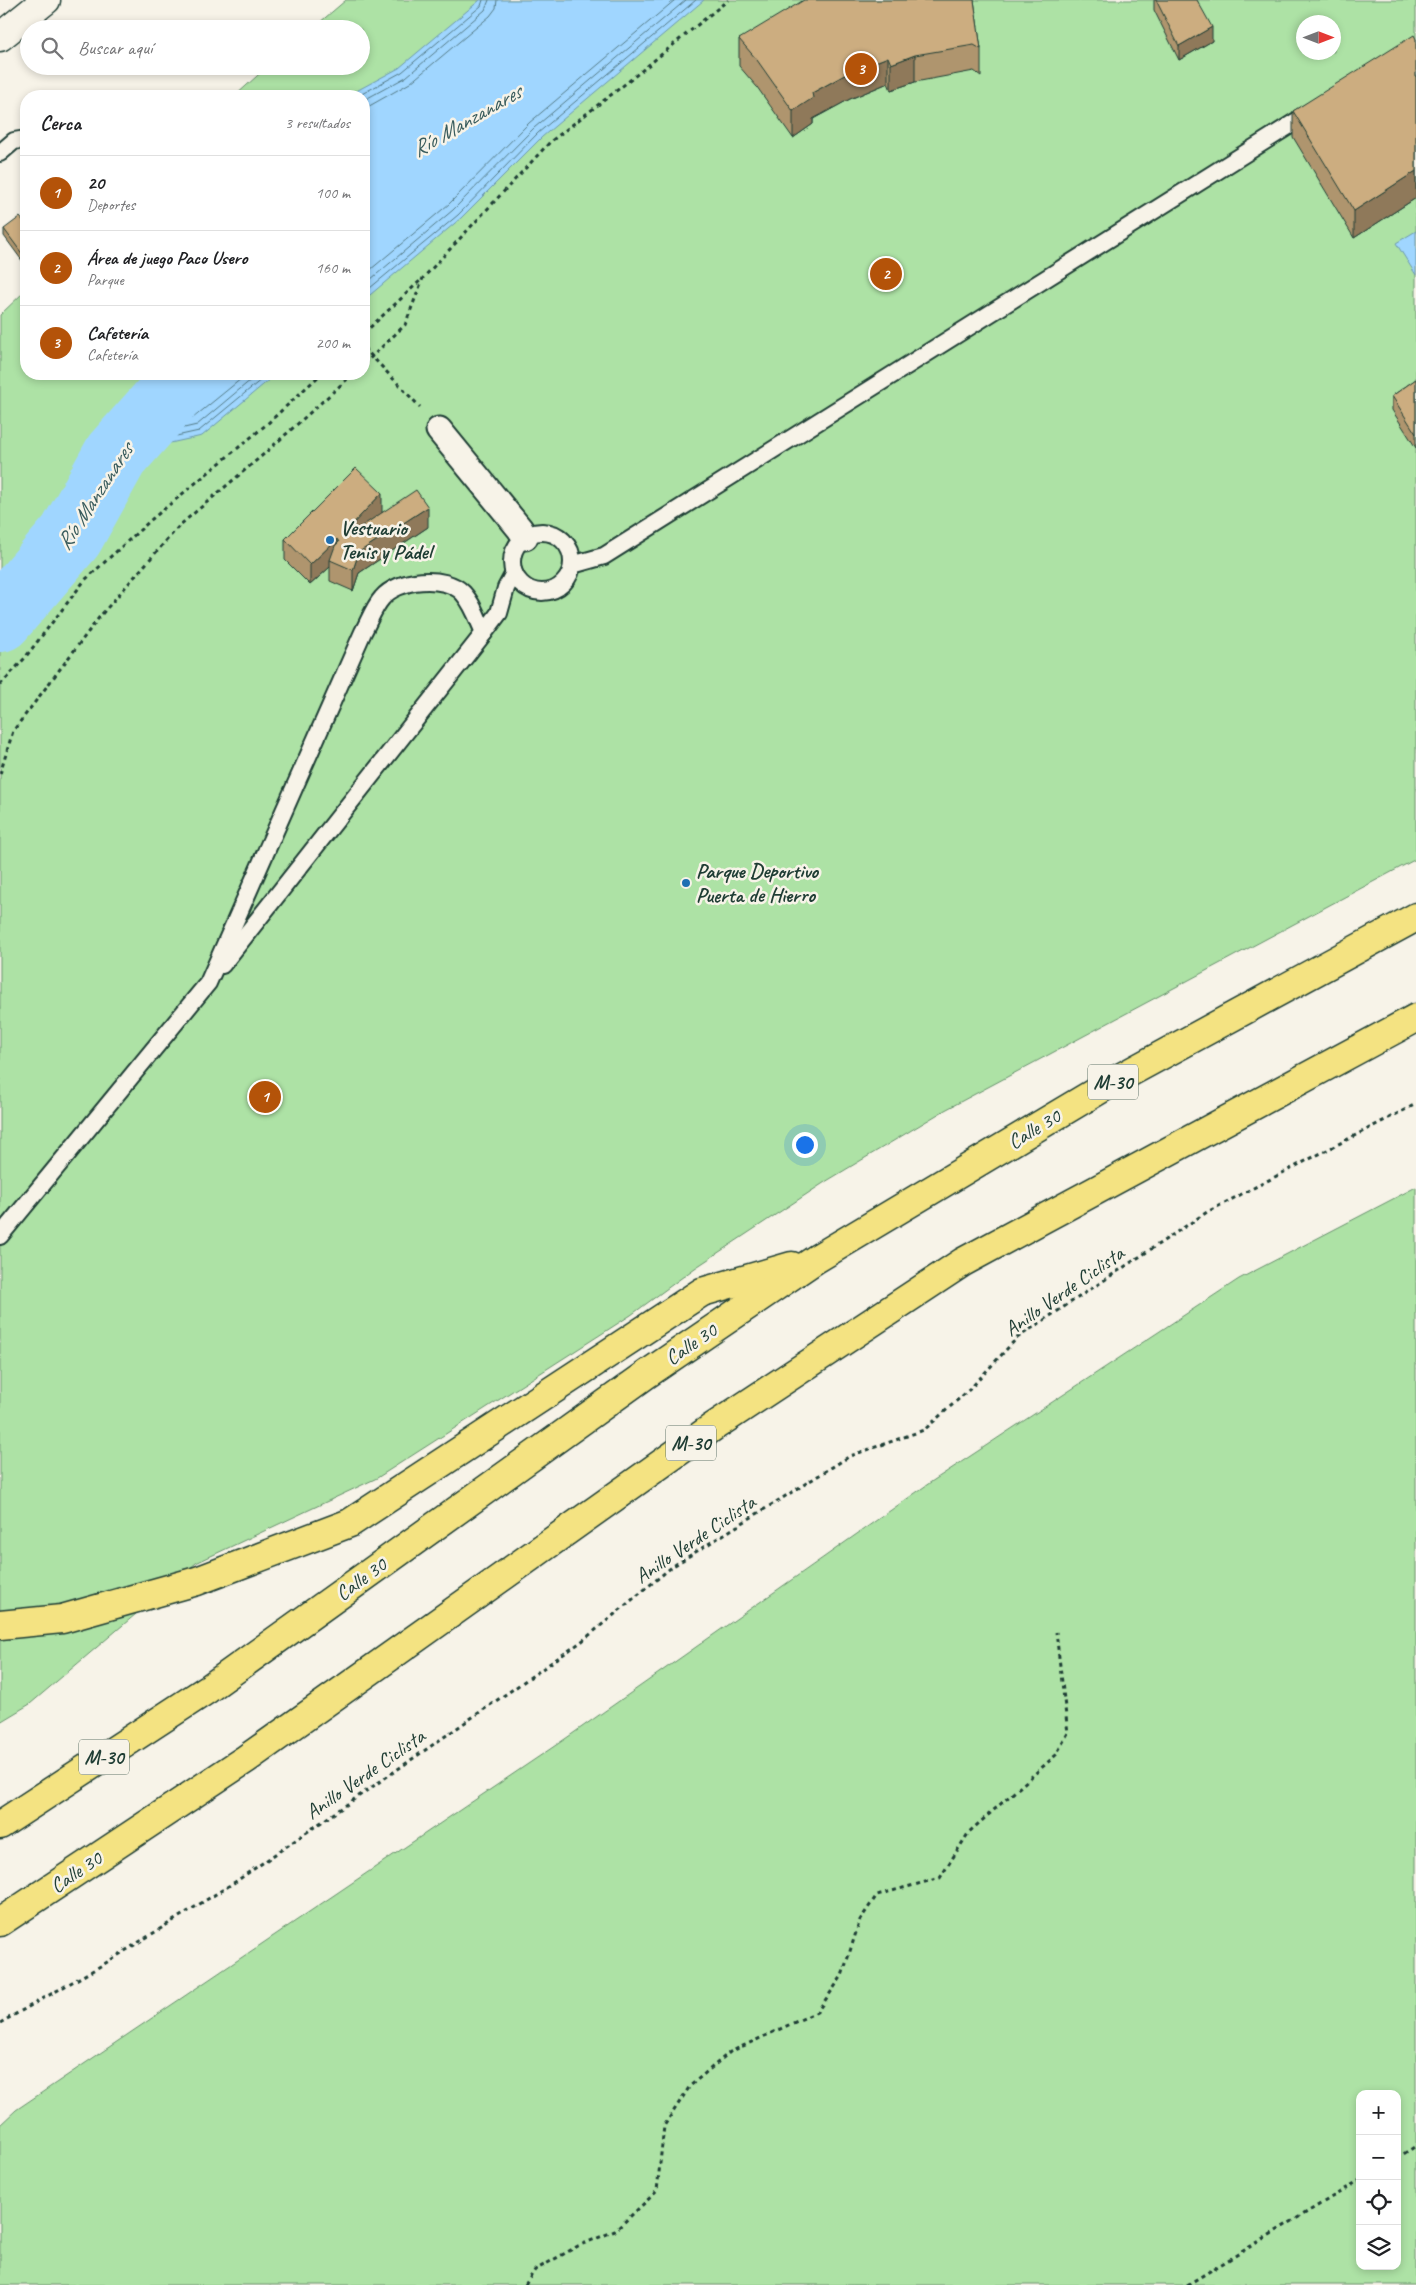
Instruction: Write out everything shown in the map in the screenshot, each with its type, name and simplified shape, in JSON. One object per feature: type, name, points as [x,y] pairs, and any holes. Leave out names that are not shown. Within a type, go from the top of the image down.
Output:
[{"type":"highway","name":"Calle 30","points":[[0,1825],[208,1689],[647,1374],[816,1259],[1114,1081],[1416,917]]},
{"type":"highway","name":"Calle 30","points":[[0,1922],[246,1759],[713,1427],[963,1262],[1416,1018]]},
{"type":"highway","points":[[0,1626],[62,1619],[197,1582],[350,1523],[702,1292],[816,1259]]},
{"type":"street","points":[[21,20],[46,0]]},
{"type":"street","points":[[0,37],[20,21]]},
{"type":"street","points":[[439,430],[525,537]]},
{"type":"lane","points":[[572,565],[604,556],[1323,104]]},
{"type":"lane","points":[[0,153],[14,141],[20,140]]},
{"type":"lane","points":[[0,1236],[208,983],[484,633],[499,613],[506,588],[514,573],[513,553],[525,537],[544,532],[553,534],[568,546],[572,565],[564,583],[556,589],[536,592],[526,588],[514,573]]},
{"type":"lane","points":[[208,983],[363,632],[382,597],[407,583],[438,581],[451,585],[462,591],[470,603],[484,633]]},
{"type":"path","points":[[370,327],[423,278],[550,142],[629,81],[728,0]]},
{"type":"path","points":[[370,358],[404,325],[423,278]]},
{"type":"path","points":[[370,354],[415,401]]},
{"type":"path","points":[[0,685],[24,659],[85,580],[152,519],[268,424],[315,380]]},
{"type":"path","points":[[0,774],[14,731],[101,614],[180,525],[264,454],[346,380]]},
{"type":"path","name":"Anillo Verde Ciclista","points":[[0,2023],[104,1964],[235,1882],[581,1642],[673,1566],[850,1456],[924,1430],[970,1389],[1017,1338],[1207,1212],[1416,1104]]},
{"type":"path","points":[[525,2285],[535,2270],[578,2246],[615,2231],[657,2191],[664,2126],[690,2086],[730,2052],[817,2012],[842,1976],[860,1920],[877,1895],[940,1878],[969,1832],[1056,1756],[1068,1733],[1056,1632]]},
{"type":"path","points":[[1401,2155],[1416,2146]]},
{"type":"path","points":[[1187,2285],[1356,2182]]},
{"type":"green space","name":"Parque Deportivo Puerta de Hierro","points":[[346,0],[1416,0],[1416,859],[945,1110],[825,1182],[695,1268],[631,1315],[377,1478],[196,1563],[30,1704],[0,1722],[0,315],[20,296],[20,380],[370,380],[370,90],[242,90],[258,75],[370,75],[370,20],[323,20]]},
{"type":"green space","points":[[1416,1187],[1416,2285],[0,2285],[0,2125],[16,2110],[565,1739],[931,1482],[1239,1279]]},
{"type":"water","points":[[480,0],[704,0],[542,137],[461,218],[370,295],[370,90],[358,90],[399,68]]},
{"type":"water","points":[[1416,231],[1416,275],[1396,243]]},
{"type":"water","points":[[143,380],[269,380],[202,436],[116,455]]},
{"type":"building","points":[[804,0],[974,0],[981,49],[974,45],[915,55],[891,64],[888,57],[850,72],[812,93],[813,98],[793,111],[757,60],[739,39]]},
{"type":"building","points":[[1156,0],[1197,0],[1212,27],[1179,46]]},
{"type":"building","points":[[1414,35],[1416,39],[1416,171],[1354,211],[1293,111]]},
{"type":"building","points":[[20,217],[20,251],[4,229]]},
{"type":"building","points":[[1416,379],[1416,434],[1392,396]]},
{"type":"building","points":[[356,468],[382,493],[344,533],[347,536],[416,490],[428,507],[359,552],[353,570],[330,560],[335,546],[339,542],[337,539],[310,565],[285,539]]},
{"type":"waterway","name":"Río Manzanares","points":[[0,619],[71,536],[116,455],[183,380]]},
{"type":"place","name":"Cafetería","points":[[861,69]]},
{"type":"place","name":"Área de juego Paco Usero","points":[[886,274]]},
{"type":"place","name":"Vestuario Tenis y Pádel","points":[[330,540]]},
{"type":"place","name":"Parque Deportivo Puerta de Hierro","points":[[686,883]]},
{"type":"place","name":"20","points":[[265,1097]]}]
